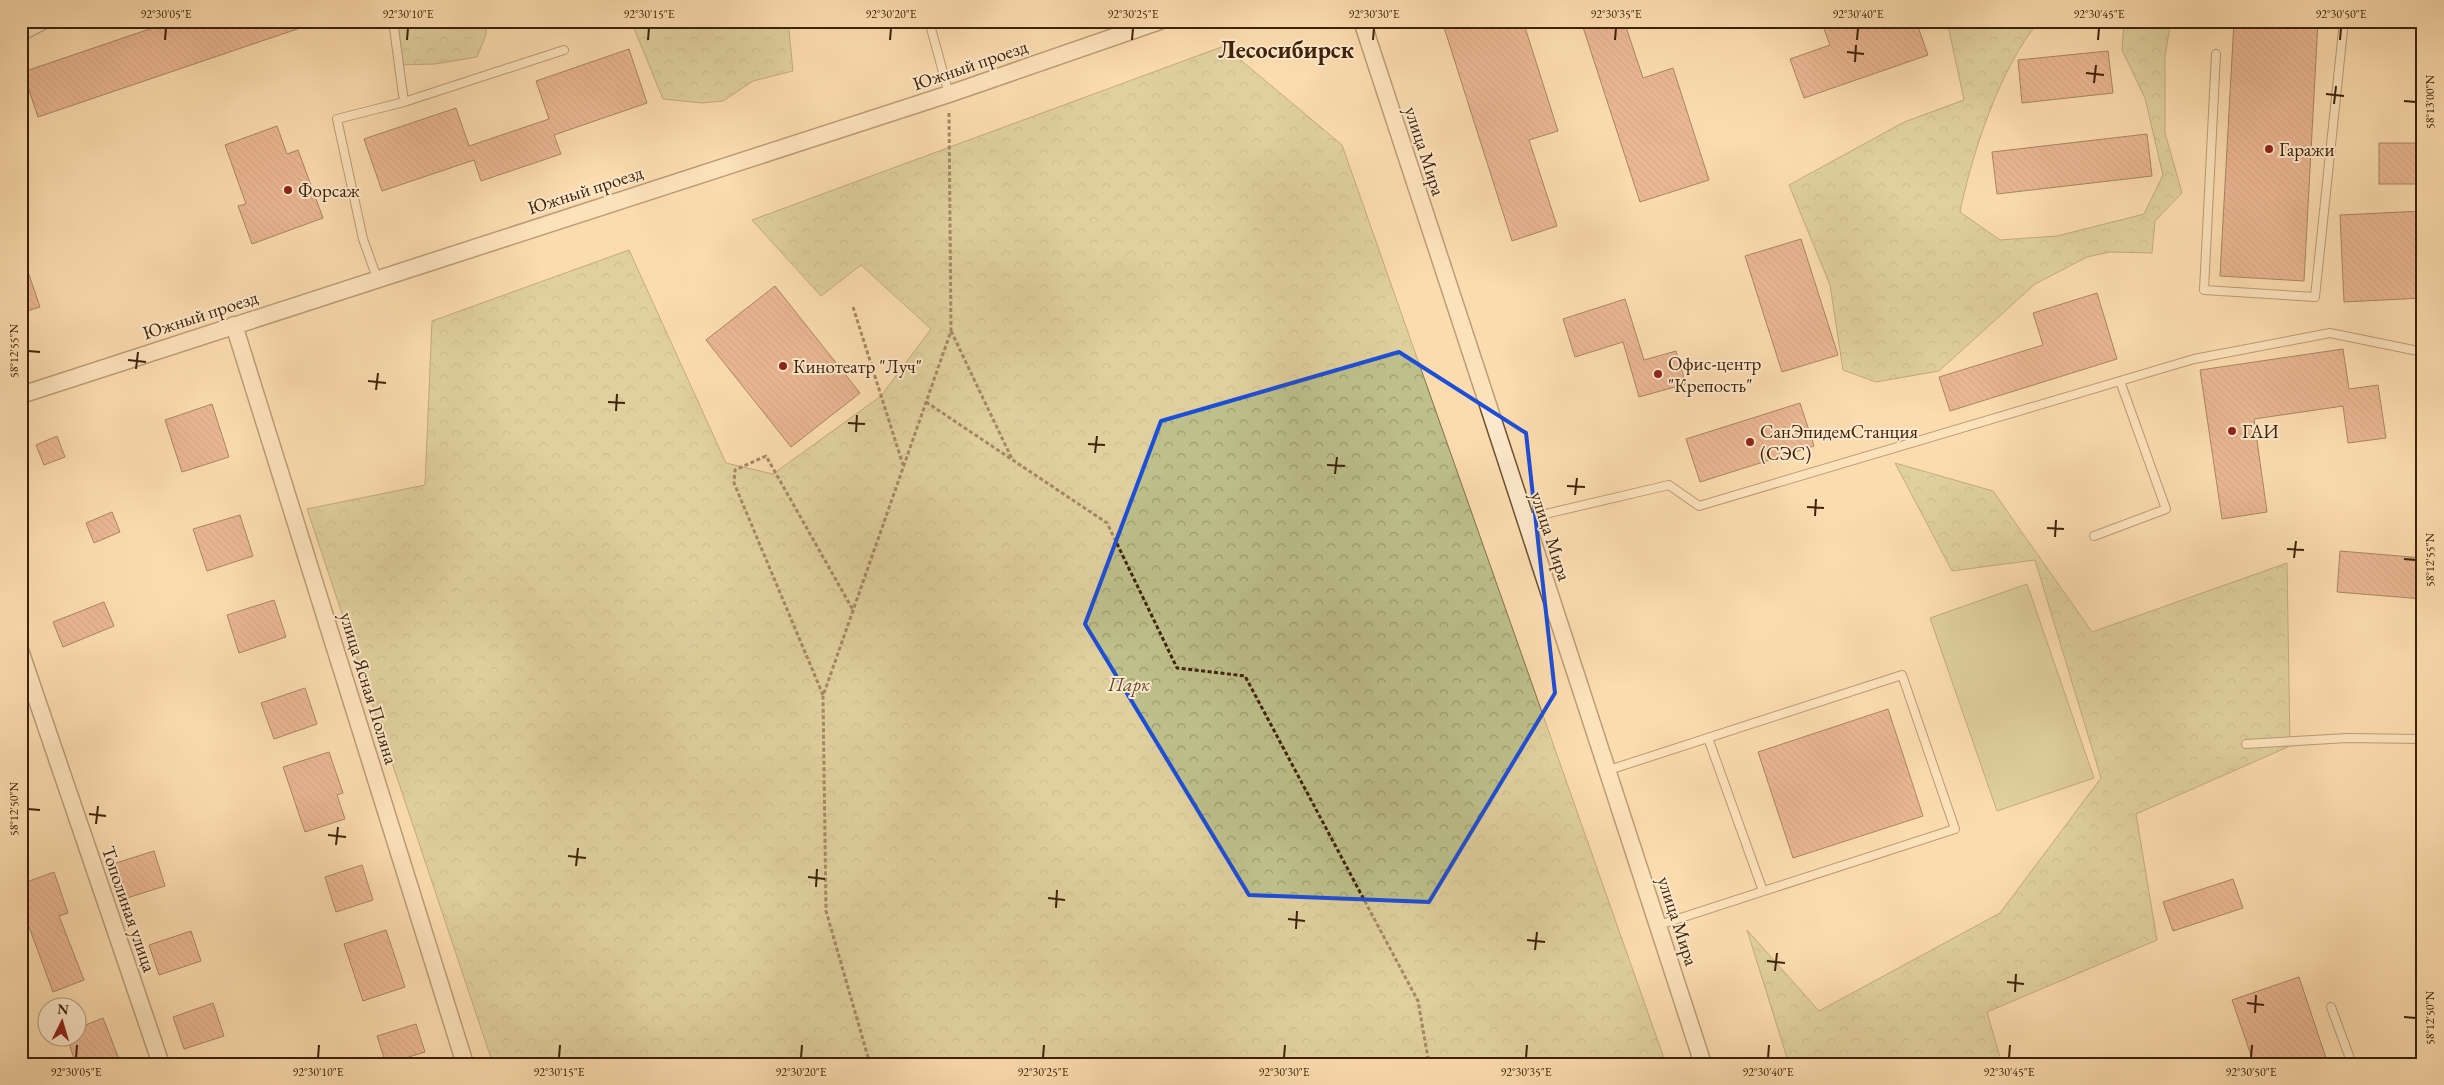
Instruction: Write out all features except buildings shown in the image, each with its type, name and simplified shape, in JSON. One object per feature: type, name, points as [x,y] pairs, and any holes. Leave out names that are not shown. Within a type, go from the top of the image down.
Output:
[{"type":"street","name":"Южный проезд","points":[[21,395],[376,278],[949,94],[1160,21]]},
{"type":"street","name":"улица Мира","points":[[1362,21],[1524,519],[1609,770],[1703,1064]]},
{"type":"street","name":"улица Ясная Поляна","points":[[234,325],[465,1064]]},
{"type":"street","name":"Тополиная улица","points":[[21,653],[161,1064]]},
{"type":"lane","points":[[21,37],[46,24],[61,21]]},
{"type":"lane","points":[[393,21],[404,102]]},
{"type":"lane","points":[[928,21],[949,94]]},
{"type":"lane","points":[[2216,54],[2204,290],[2315,297],[2344,21]]},
{"type":"lane","points":[[376,278],[362,239],[337,119],[404,102],[564,50]]},
{"type":"lane","points":[[1524,519],[1669,485],[1699,506],[2194,359],[2330,333],[2423,352]]},
{"type":"lane","points":[[2094,536],[2166,509],[2120,380]]},
{"type":"lane","points":[[1609,770],[1902,675],[1955,829],[1659,925]]},
{"type":"lane","points":[[1708,738],[1763,891]]},
{"type":"lane","points":[[2246,744],[2347,738],[2423,739]]},
{"type":"lane","points":[[2331,1007],[2352,1064]]},
{"type":"path","points":[[870,1064],[826,911],[823,696],[951,331],[949,94]]},
{"type":"path","points":[[853,307],[904,466]]},
{"type":"path","points":[[951,331],[1012,460]]},
{"type":"path","points":[[926,402],[1107,523],[1177,668],[1244,676],[1418,1001],[1429,1064]]},
{"type":"path","points":[[823,696],[734,482],[735,470],[766,456],[853,611]]},
{"type":"highlighted area","points":[[1399,352],[1526,433],[1555,693],[1429,902],[1249,895],[1085,624],[1161,421]]},
{"type":"green space","points":[[396,21],[486,21],[486,35],[477,57],[435,64],[397,65]]},
{"type":"green space","points":[[631,21],[788,21],[793,71],[753,81],[723,101],[702,103],[663,99]]},
{"type":"green space","points":[[1947,21],[2039,21],[2012,62],[1989,112],[1972,164],[1960,212],[2000,240],[2057,236],[2144,214],[2163,175],[2145,98],[2122,50],[2124,21],[2171,21],[2165,56],[2165,133],[2182,193],[2155,221],[2152,253],[2110,252],[2087,257],[2035,284],[1939,371],[1876,382],[1843,370],[1830,285],[1789,185],[1904,122],[1964,100]]},
{"type":"green space","name":"Парк","points":[[1224,46],[1342,145],[1666,1064],[493,1064],[307,509],[425,485],[432,321],[629,250],[726,463],[773,474],[881,396],[931,329],[861,265],[821,296],[752,220]]},
{"type":"green space","points":[[1895,463],[1993,491],[2092,632],[2287,563],[2290,746],[2136,814],[2157,940],[1987,1012],[2002,1064],[1789,1064],[1747,930],[1819,1011],[2000,913],[2101,778],[2035,560],[1952,571]]},
{"type":"green space","points":[[2027,584],[2094,778],[1997,811],[1930,618]]},
{"type":"place","name":"Гаражи","points":[[2269,149]]},
{"type":"place","name":"Форсаж","points":[[288,190]]},
{"type":"place","name":"Кинотеатр \"Луч\"","points":[[783,366]]},
{"type":"place","name":"Офис-центр \"Крепость\"","points":[[1658,374]]},
{"type":"place","name":"ГАИ","points":[[2232,431]]},
{"type":"place","name":"СанЭпидемСтанция (СЭС)","points":[[1750,442]]},
{"type":"district","name":"Лесосибирск","points":[[1286,49]]}]
